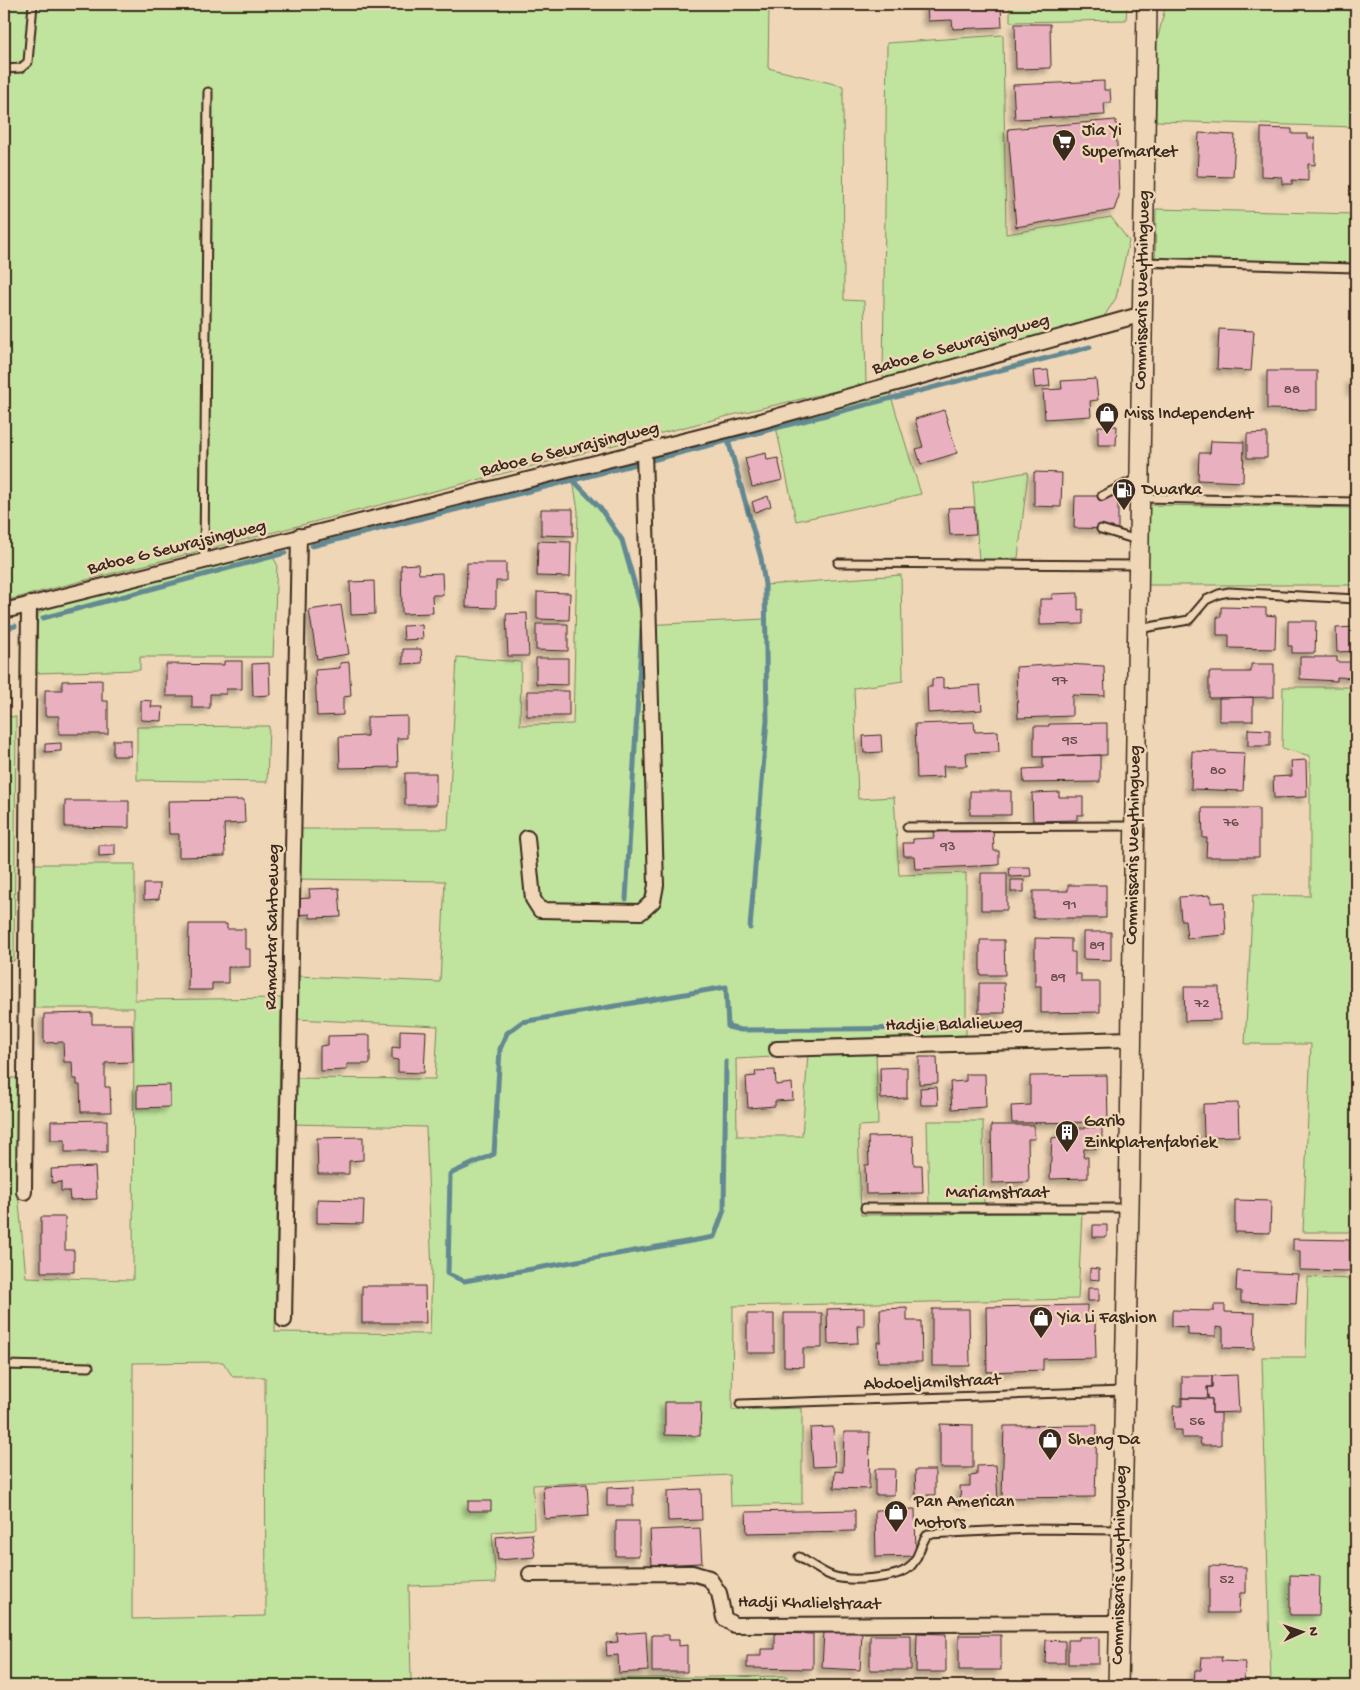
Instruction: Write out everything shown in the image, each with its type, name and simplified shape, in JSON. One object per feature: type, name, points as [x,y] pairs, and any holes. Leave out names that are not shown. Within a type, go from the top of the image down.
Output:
[{"type":"main road","name":"Commissaris Weythingweg","points":[[1118,1686],[1120,1530],[1129,1208],[1148,4]]},
{"type":"street","name":"Baboe G Sewrajsingweg","points":[[4,611],[644,451],[1143,314]]},
{"type":"street","points":[[527,838],[533,900],[540,910],[641,912],[653,901],[656,885],[644,451]]},
{"type":"street","name":"Ramautar Sahtoeweg","points":[[284,1320],[299,536]]},
{"type":"street","points":[[24,1192],[29,604]]},
{"type":"street","name":"Hadjie Balalieweg","points":[[777,1049],[1131,1040]]},
{"type":"street","name":"Hadji Khalielstraat","points":[[530,1574],[692,1574],[709,1578],[719,1594],[724,1618],[734,1625],[1118,1623]]},
{"type":"lane","points":[[4,69],[21,68],[28,62],[33,4]]},
{"type":"lane","points":[[204,560],[208,92]]},
{"type":"lane","points":[[1144,262],[1356,268]]},
{"type":"lane","points":[[1102,496],[1140,476]]},
{"type":"lane","points":[[1140,498],[1356,502]]},
{"type":"lane","points":[[1101,529],[1139,541]]},
{"type":"lane","points":[[838,563],[1139,565]]},
{"type":"lane","points":[[1138,629],[1189,620],[1206,600],[1218,594],[1229,592],[1356,599]]},
{"type":"lane","points":[[907,826],[1135,826]]},
{"type":"lane","name":"Mariamstraat","points":[[865,1208],[1129,1208]]},
{"type":"lane","points":[[4,1365],[89,1367]]},
{"type":"lane","name":"Abdoeljamilstraat","points":[[740,1404],[1124,1391]]},
{"type":"lane","points":[[799,1557],[831,1576],[845,1580],[889,1577],[908,1569],[918,1558],[920,1543],[928,1534],[1030,1529],[1120,1530]]},
{"type":"green space","points":[[4,4],[769,4],[768,68],[843,86],[844,300],[864,301],[866,384],[732,415],[4,601]]},
{"type":"green space","points":[[1010,4],[1127,4],[1126,20],[1010,22]]},
{"type":"green space","points":[[1166,4],[1356,4],[1356,127],[1156,121],[1157,41]]},
{"type":"green space","points":[[1003,35],[1006,234],[1111,217],[1129,241],[1116,298],[1103,318],[883,378],[887,43]]},
{"type":"green space","points":[[1156,209],[1356,214],[1356,271],[1155,268]]},
{"type":"green space","points":[[890,393],[921,494],[796,521],[775,422]]},
{"type":"green space","points":[[1028,472],[1018,558],[979,560],[973,482]]},
{"type":"green space","points":[[573,480],[600,508],[622,540],[643,614],[643,625],[765,619],[765,585],[901,575],[903,681],[854,688],[858,799],[894,797],[899,875],[966,873],[966,1035],[771,1041],[773,1057],[736,1059],[737,1136],[802,1136],[808,1053],[876,1051],[878,1125],[858,1126],[861,1215],[1082,1212],[1078,1299],[733,1306],[732,1410],[802,1408],[802,1504],[731,1506],[730,1475],[533,1485],[534,1529],[492,1532],[496,1583],[409,1586],[411,1681],[787,1676],[787,1686],[4,1686],[4,1078],[20,1078],[18,1193],[26,1277],[133,1280],[134,1008],[32,1008],[33,864],[135,864],[135,1000],[281,998],[275,1332],[430,1334],[432,1272],[426,1127],[290,1124],[290,1078],[435,1079],[438,1026],[295,1019],[297,976],[440,982],[445,881],[297,879],[297,829],[448,829],[457,657],[521,662],[520,725],[573,724],[578,511]],"holes":[[[223,1362],[233,1377],[265,1377],[266,1616],[132,1619],[133,1363]]]},
{"type":"green space","points":[[1147,505],[1356,508],[1356,585],[1147,585]]},
{"type":"green space","points":[[269,550],[277,564],[273,657],[140,657],[140,670],[36,673],[38,614],[45,609]]},
{"type":"green space","points":[[1283,687],[1356,687],[1356,1686],[1271,1686],[1262,1357],[1306,1357],[1308,1277],[1352,1279],[1352,1232],[1303,1232],[1311,1044],[1245,1044],[1253,895],[1310,896],[1310,756],[1282,748]]},
{"type":"green space","points":[[4,716],[16,717],[14,961],[4,961]]},
{"type":"green space","points":[[269,726],[267,782],[137,780],[137,727]]},
{"type":"green space","points":[[927,1121],[983,1121],[984,1204],[929,1205]]},
{"type":"building","points":[[927,4],[1001,4],[1002,27],[953,29],[952,20],[928,21]]},
{"type":"building","points":[[1015,24],[1050,24],[1051,68],[1016,69]]},
{"type":"building","points":[[1104,81],[1104,90],[1110,90],[1111,103],[1104,103],[1105,115],[1015,119],[1013,85]]},
{"type":"building","name":"Jia Yi Supermarket","points":[[1116,120],[1119,196],[1114,210],[1016,227],[1008,129]]},
{"type":"building","points":[[1261,128],[1292,129],[1292,134],[1308,134],[1308,138],[1315,138],[1315,165],[1308,164],[1308,181],[1292,180],[1292,184],[1282,184],[1282,177],[1261,176]]},
{"type":"building","points":[[1199,133],[1235,135],[1233,177],[1197,176]]},
{"type":"building","points":[[1219,329],[1254,331],[1251,371],[1217,369]]},
{"type":"building","points":[[1048,370],[1050,386],[1035,388],[1033,371]]},
{"type":"building","points":[[1267,371],[1317,371],[1317,410],[1267,409]]},
{"type":"building","points":[[1096,379],[1098,400],[1090,401],[1091,416],[1045,419],[1043,390],[1062,389],[1061,381]]},
{"type":"building","points":[[1351,379],[1356,379],[1356,390],[1352,391]]},
{"type":"building","points":[[944,410],[957,453],[921,464],[916,449],[923,447],[915,419]]},
{"type":"building","name":"Miss Independent","points":[[1098,426],[1117,426],[1116,445],[1098,445]]},
{"type":"building","points":[[1267,433],[1267,458],[1247,458],[1247,434]]},
{"type":"building","points":[[1211,441],[1244,442],[1243,482],[1198,480],[1199,453],[1210,453]]},
{"type":"building","points":[[766,453],[767,460],[778,458],[783,480],[752,487],[745,458]]},
{"type":"building","points":[[1034,472],[1062,473],[1061,507],[1034,506]]},
{"type":"building","points":[[768,496],[771,506],[755,512],[752,502]]},
{"type":"building","points":[[1075,496],[1118,496],[1118,529],[1074,528]]},
{"type":"building","points":[[974,507],[976,534],[950,535],[948,508]]},
{"type":"building","points":[[541,509],[573,509],[573,536],[541,535]]},
{"type":"building","points":[[538,541],[571,542],[570,577],[537,576]]},
{"type":"building","points":[[467,563],[506,563],[506,581],[496,581],[496,608],[466,607]]},
{"type":"building","points":[[418,564],[419,574],[442,573],[443,595],[432,595],[433,613],[402,614],[401,565]]},
{"type":"building","points":[[374,581],[375,614],[351,615],[350,582]]},
{"type":"building","points":[[537,592],[570,593],[569,620],[537,619]]},
{"type":"building","points":[[1078,593],[1078,610],[1083,609],[1083,624],[1040,625],[1040,599],[1052,599],[1052,594]]},
{"type":"building","points":[[341,605],[349,654],[317,659],[309,610]]},
{"type":"building","points":[[1221,607],[1266,608],[1266,615],[1276,616],[1275,649],[1229,648],[1229,635],[1217,635],[1217,617],[1221,617]]},
{"type":"building","points":[[527,613],[529,656],[508,656],[506,614]]},
{"type":"building","points":[[1288,621],[1316,621],[1315,653],[1292,653],[1292,646],[1288,646]]},
{"type":"building","points":[[536,624],[568,624],[568,651],[536,650]]},
{"type":"building","points":[[422,625],[423,639],[404,640],[403,626]]},
{"type":"building","points":[[1356,627],[1356,651],[1337,652],[1336,628]]},
{"type":"building","points":[[403,649],[421,649],[422,663],[403,664]]},
{"type":"building","points":[[1300,657],[1337,657],[1337,662],[1356,662],[1356,678],[1337,677],[1337,681],[1300,679]]},
{"type":"building","points":[[536,658],[568,658],[568,685],[536,684]]},
{"type":"building","points":[[224,661],[242,661],[242,689],[226,689],[226,694],[210,694],[210,708],[192,708],[192,696],[166,696],[166,664],[224,665]]},
{"type":"building","points":[[349,662],[351,696],[343,697],[343,715],[317,716],[315,670],[340,668],[340,663]]},
{"type":"building","points":[[269,663],[270,695],[253,696],[252,664]]},
{"type":"building","points":[[1064,664],[1104,666],[1105,696],[1072,695],[1072,716],[1018,718],[1016,667]]},
{"type":"building","points":[[1251,664],[1274,664],[1274,697],[1209,698],[1209,672],[1251,672]]},
{"type":"building","points":[[943,678],[943,688],[980,685],[982,710],[928,713],[927,687],[932,687],[932,679]]},
{"type":"building","points":[[102,680],[102,701],[108,701],[108,734],[59,734],[59,716],[45,716],[45,690],[62,690],[62,681]]},
{"type":"building","points":[[527,691],[569,691],[569,716],[527,716]]},
{"type":"building","points":[[1253,697],[1253,721],[1219,721],[1219,698]]},
{"type":"building","points":[[141,700],[152,701],[151,707],[163,707],[162,721],[141,720]]},
{"type":"building","points":[[407,716],[407,738],[397,738],[398,767],[340,768],[339,737],[367,736],[367,717]]},
{"type":"building","points":[[974,722],[975,732],[998,731],[999,752],[966,753],[967,766],[943,766],[944,777],[917,778],[915,724]]},
{"type":"building","points":[[1107,723],[1107,755],[1034,757],[1034,726]]},
{"type":"building","points":[[1248,729],[1270,730],[1270,746],[1248,746]]},
{"type":"building","points":[[881,735],[882,752],[864,753],[863,736]]},
{"type":"building","points":[[113,740],[131,740],[131,756],[113,756]]},
{"type":"building","points":[[61,743],[61,751],[45,752],[45,744]]},
{"type":"building","points":[[1192,751],[1245,753],[1243,791],[1191,789]]},
{"type":"building","points":[[1100,755],[1100,782],[1024,783],[1023,769],[1043,768],[1043,757]]},
{"type":"building","points":[[1306,760],[1307,797],[1274,798],[1273,777],[1292,776],[1291,761]]},
{"type":"building","points":[[405,773],[436,773],[436,805],[405,805]]},
{"type":"building","points":[[970,791],[1011,791],[1011,815],[970,815]]},
{"type":"building","points":[[1059,792],[1059,797],[1083,797],[1083,815],[1077,815],[1077,820],[1033,821],[1032,793]]},
{"type":"building","points":[[244,800],[245,823],[224,824],[225,856],[179,857],[179,834],[169,834],[168,801]]},
{"type":"building","points":[[65,801],[129,801],[129,828],[65,827]]},
{"type":"building","points":[[1202,808],[1259,808],[1259,857],[1206,857],[1207,838],[1203,838]]},
{"type":"building","points":[[993,829],[994,851],[999,851],[999,865],[915,869],[914,856],[904,856],[903,843],[913,843],[913,839],[934,838],[933,832]]},
{"type":"building","points":[[99,845],[115,845],[115,855],[99,856]]},
{"type":"building","points":[[1009,867],[1030,867],[1031,876],[1010,877]]},
{"type":"building","points":[[981,873],[1007,873],[1007,910],[981,910]]},
{"type":"building","points":[[1011,880],[1024,880],[1024,892],[1011,892]]},
{"type":"building","points":[[144,884],[160,884],[159,899],[144,900]]},
{"type":"building","points":[[1068,885],[1106,885],[1106,918],[1033,918],[1033,891],[1068,891]]},
{"type":"building","points":[[339,888],[341,917],[310,918],[310,914],[296,915],[295,899],[310,898],[309,889]]},
{"type":"building","points":[[1211,895],[1211,903],[1224,902],[1226,935],[1187,938],[1185,920],[1181,920],[1179,897]]},
{"type":"building","points":[[189,924],[227,924],[227,929],[245,929],[245,949],[250,949],[250,967],[228,967],[228,983],[212,983],[212,990],[188,990]]},
{"type":"building","points":[[1083,932],[1111,932],[1111,960],[1083,959]]},
{"type":"building","points":[[1035,938],[1071,939],[1071,952],[1075,952],[1075,974],[1081,974],[1081,982],[1100,982],[1100,1012],[1041,1013],[1041,986],[1035,986]]},
{"type":"building","points":[[980,940],[1004,940],[1005,975],[980,975]]},
{"type":"building","points":[[979,983],[1004,983],[1005,1013],[979,1013]]},
{"type":"building","points":[[1184,987],[1219,987],[1220,1020],[1185,1021]]},
{"type":"building","points":[[92,1013],[92,1024],[132,1024],[133,1062],[105,1063],[105,1087],[110,1087],[111,1112],[81,1112],[80,1085],[77,1085],[77,1079],[73,1079],[72,1062],[64,1062],[63,1042],[44,1043],[44,1014]]},
{"type":"building","points":[[400,1030],[426,1031],[424,1073],[398,1072],[398,1060],[392,1059],[392,1047],[400,1048]]},
{"type":"building","points":[[370,1035],[370,1064],[347,1064],[347,1070],[320,1071],[320,1046],[328,1045],[328,1036]]},
{"type":"building","points":[[919,1057],[937,1057],[938,1083],[919,1084]]},
{"type":"building","points":[[907,1067],[907,1098],[881,1099],[880,1068]]},
{"type":"building","points":[[775,1070],[776,1085],[792,1083],[793,1100],[775,1101],[775,1106],[748,1108],[746,1077],[756,1076],[755,1071]]},
{"type":"building","points":[[966,1074],[985,1074],[986,1107],[952,1109],[950,1082],[966,1081]]},
{"type":"building","points":[[1107,1075],[1108,1122],[1012,1123],[1011,1106],[1030,1105],[1030,1076]]},
{"type":"building","points":[[170,1085],[170,1107],[137,1108],[137,1086]]},
{"type":"building","points":[[937,1087],[938,1105],[921,1105],[920,1088]]},
{"type":"building","points":[[1238,1103],[1239,1136],[1204,1137],[1203,1104]]},
{"type":"building","points":[[107,1120],[107,1152],[65,1152],[65,1140],[51,1140],[51,1121]]},
{"type":"building","points":[[991,1125],[1034,1125],[1035,1139],[1028,1139],[1029,1182],[992,1183]]},
{"type":"building","name":"Garib Zinkplatenfabriek","points":[[1102,1127],[1102,1148],[1084,1149],[1083,1157],[1088,1157],[1088,1178],[1050,1179],[1052,1138],[1059,1137],[1059,1129]]},
{"type":"building","points":[[913,1136],[914,1165],[922,1165],[923,1193],[866,1194],[865,1165],[869,1165],[868,1137]]},
{"type":"building","points":[[363,1137],[363,1160],[349,1161],[349,1174],[318,1174],[317,1138]]},
{"type":"building","points":[[95,1167],[97,1199],[70,1200],[69,1191],[61,1191],[61,1182],[52,1183],[51,1169]]},
{"type":"building","points":[[317,1199],[364,1200],[363,1224],[317,1223]]},
{"type":"building","points":[[1235,1200],[1271,1201],[1270,1233],[1235,1232]]},
{"type":"building","points":[[41,1217],[65,1217],[65,1250],[74,1250],[74,1272],[41,1272]]},
{"type":"building","points":[[1093,1225],[1107,1225],[1107,1237],[1093,1237]]},
{"type":"building","points":[[1293,1239],[1350,1240],[1350,1271],[1300,1270],[1300,1251],[1293,1251]]},
{"type":"building","points":[[1090,1268],[1099,1269],[1099,1280],[1090,1279]]},
{"type":"building","points":[[1237,1271],[1298,1274],[1296,1304],[1241,1302],[1241,1291],[1236,1291]]},
{"type":"building","points":[[362,1286],[425,1286],[426,1323],[362,1323]]},
{"type":"building","points":[[1088,1288],[1099,1288],[1099,1301],[1088,1301]]},
{"type":"building","name":"Yia Li Fashion","points":[[1087,1305],[1087,1320],[1095,1320],[1096,1358],[1043,1359],[1043,1370],[987,1372],[986,1307]]},
{"type":"building","points":[[1214,1305],[1225,1305],[1225,1312],[1255,1313],[1254,1349],[1223,1348],[1223,1328],[1216,1327],[1216,1336],[1188,1335],[1188,1327],[1172,1326],[1172,1310],[1214,1311]]},
{"type":"building","points":[[864,1308],[864,1326],[857,1326],[858,1343],[828,1344],[827,1309]]},
{"type":"building","points":[[907,1308],[907,1321],[921,1321],[922,1362],[878,1362],[877,1342],[881,1342],[880,1309]]},
{"type":"building","points":[[932,1309],[969,1309],[970,1366],[932,1366]]},
{"type":"building","points":[[784,1313],[822,1313],[822,1348],[803,1348],[803,1367],[784,1366]]},
{"type":"building","points":[[747,1314],[774,1314],[774,1353],[747,1353]]},
{"type":"building","points":[[1237,1375],[1239,1412],[1212,1413],[1212,1399],[1208,1398],[1207,1387],[1212,1387],[1212,1376]]},
{"type":"building","points":[[1182,1376],[1212,1376],[1212,1387],[1207,1387],[1208,1398],[1182,1398]]},
{"type":"building","points":[[1182,1398],[1212,1399],[1212,1413],[1221,1413],[1221,1445],[1201,1445],[1200,1438],[1182,1438],[1182,1430],[1174,1430],[1173,1406],[1182,1406]]},
{"type":"building","points":[[665,1402],[701,1402],[700,1436],[665,1435]]},
{"type":"building","points":[[940,1424],[973,1425],[973,1468],[940,1468]]},
{"type":"building","name":"Sheng Da","points":[[1097,1425],[1095,1497],[1002,1498],[1004,1426]]},
{"type":"building","points":[[833,1427],[835,1466],[813,1467],[810,1428]]},
{"type":"building","points":[[844,1432],[870,1432],[869,1489],[834,1488],[835,1471],[843,1472]]},
{"type":"building","points":[[996,1465],[998,1501],[961,1503],[960,1486],[970,1486],[970,1476],[977,1475],[977,1466]]},
{"type":"building","points":[[875,1469],[895,1469],[894,1495],[875,1495]]},
{"type":"building","points":[[915,1470],[935,1470],[935,1495],[916,1495]]},
{"type":"building","points":[[587,1484],[589,1516],[545,1519],[543,1486]]},
{"type":"building","points":[[633,1487],[633,1506],[607,1506],[607,1488]]},
{"type":"building","points":[[701,1489],[702,1520],[668,1521],[667,1491]]},
{"type":"building","points":[[468,1501],[491,1501],[491,1511],[468,1511]]},
{"type":"building","name":"Pan American Motors","points":[[915,1509],[916,1556],[876,1557],[875,1510]]},
{"type":"building","points":[[855,1510],[855,1531],[747,1533],[746,1512]]},
{"type":"building","points":[[616,1521],[639,1521],[639,1556],[616,1556]]},
{"type":"building","points":[[700,1528],[702,1563],[652,1565],[650,1530]]},
{"type":"building","points":[[532,1534],[535,1557],[498,1560],[496,1537]]},
{"type":"building","points":[[1209,1566],[1246,1567],[1246,1593],[1240,1593],[1239,1613],[1209,1613]]},
{"type":"building","points":[[1290,1575],[1320,1576],[1319,1615],[1290,1615]]},
{"type":"building","points":[[824,1631],[862,1633],[860,1670],[822,1668]]},
{"type":"building","points":[[646,1632],[648,1671],[619,1673],[618,1655],[607,1656],[606,1643],[618,1642],[617,1634]]},
{"type":"building","points":[[775,1633],[813,1634],[813,1669],[747,1668],[747,1656],[761,1656],[761,1649],[775,1649]]},
{"type":"building","points":[[917,1633],[946,1634],[946,1672],[916,1672]]},
{"type":"building","points":[[652,1635],[669,1635],[669,1640],[679,1640],[679,1646],[687,1645],[687,1672],[652,1672]]},
{"type":"building","points":[[870,1635],[911,1635],[911,1670],[870,1670]]},
{"type":"building","points":[[959,1635],[1001,1635],[1001,1670],[959,1670]]},
{"type":"building","points":[[1079,1637],[1099,1637],[1099,1664],[1068,1664],[1068,1640],[1079,1640]]},
{"type":"building","points":[[1046,1640],[1065,1641],[1065,1663],[1045,1663]]},
{"type":"building","points":[[1202,1657],[1222,1657],[1221,1661],[1245,1662],[1244,1686],[1194,1686],[1195,1670],[1201,1670]]},
{"type":"building","points":[[900,1679],[900,1686],[858,1686],[858,1680]]},
{"type":"building","points":[[795,1683],[818,1683],[818,1686],[795,1686]]},
{"type":"waterway","points":[[652,460],[1090,347]]},
{"type":"waterway","points":[[728,440],[761,558],[765,585],[767,720],[750,928]]},
{"type":"waterway","points":[[312,546],[636,464]]},
{"type":"waterway","points":[[573,480],[600,508],[622,540],[643,614]]},
{"type":"waterway","points":[[43,618],[285,553]]},
{"type":"waterway","points":[[4,629],[15,626]]},
{"type":"waterway","points":[[626,899],[642,628]]},
{"type":"waterway","points":[[726,1062],[724,1210],[714,1237],[464,1281],[448,1274],[450,1174],[494,1154],[500,1049],[507,1033],[522,1022],[726,987],[728,1027],[741,1030],[942,1028]]},
{"type":"place","name":"Jia Yi Supermarket","points":[[1064,162]]},
{"type":"place","name":"Miss Independent","points":[[1107,435]]},
{"type":"place","name":"Dwarka","points":[[1124,511]]},
{"type":"place","name":"Garib Zinkplatenfabriek","points":[[1067,1153]]},
{"type":"place","name":"Yia Li Fashion","points":[[1041,1339]]},
{"type":"place","name":"Sheng Da","points":[[1050,1461]]},
{"type":"place","name":"Pan American Motors","points":[[896,1533]]}]
